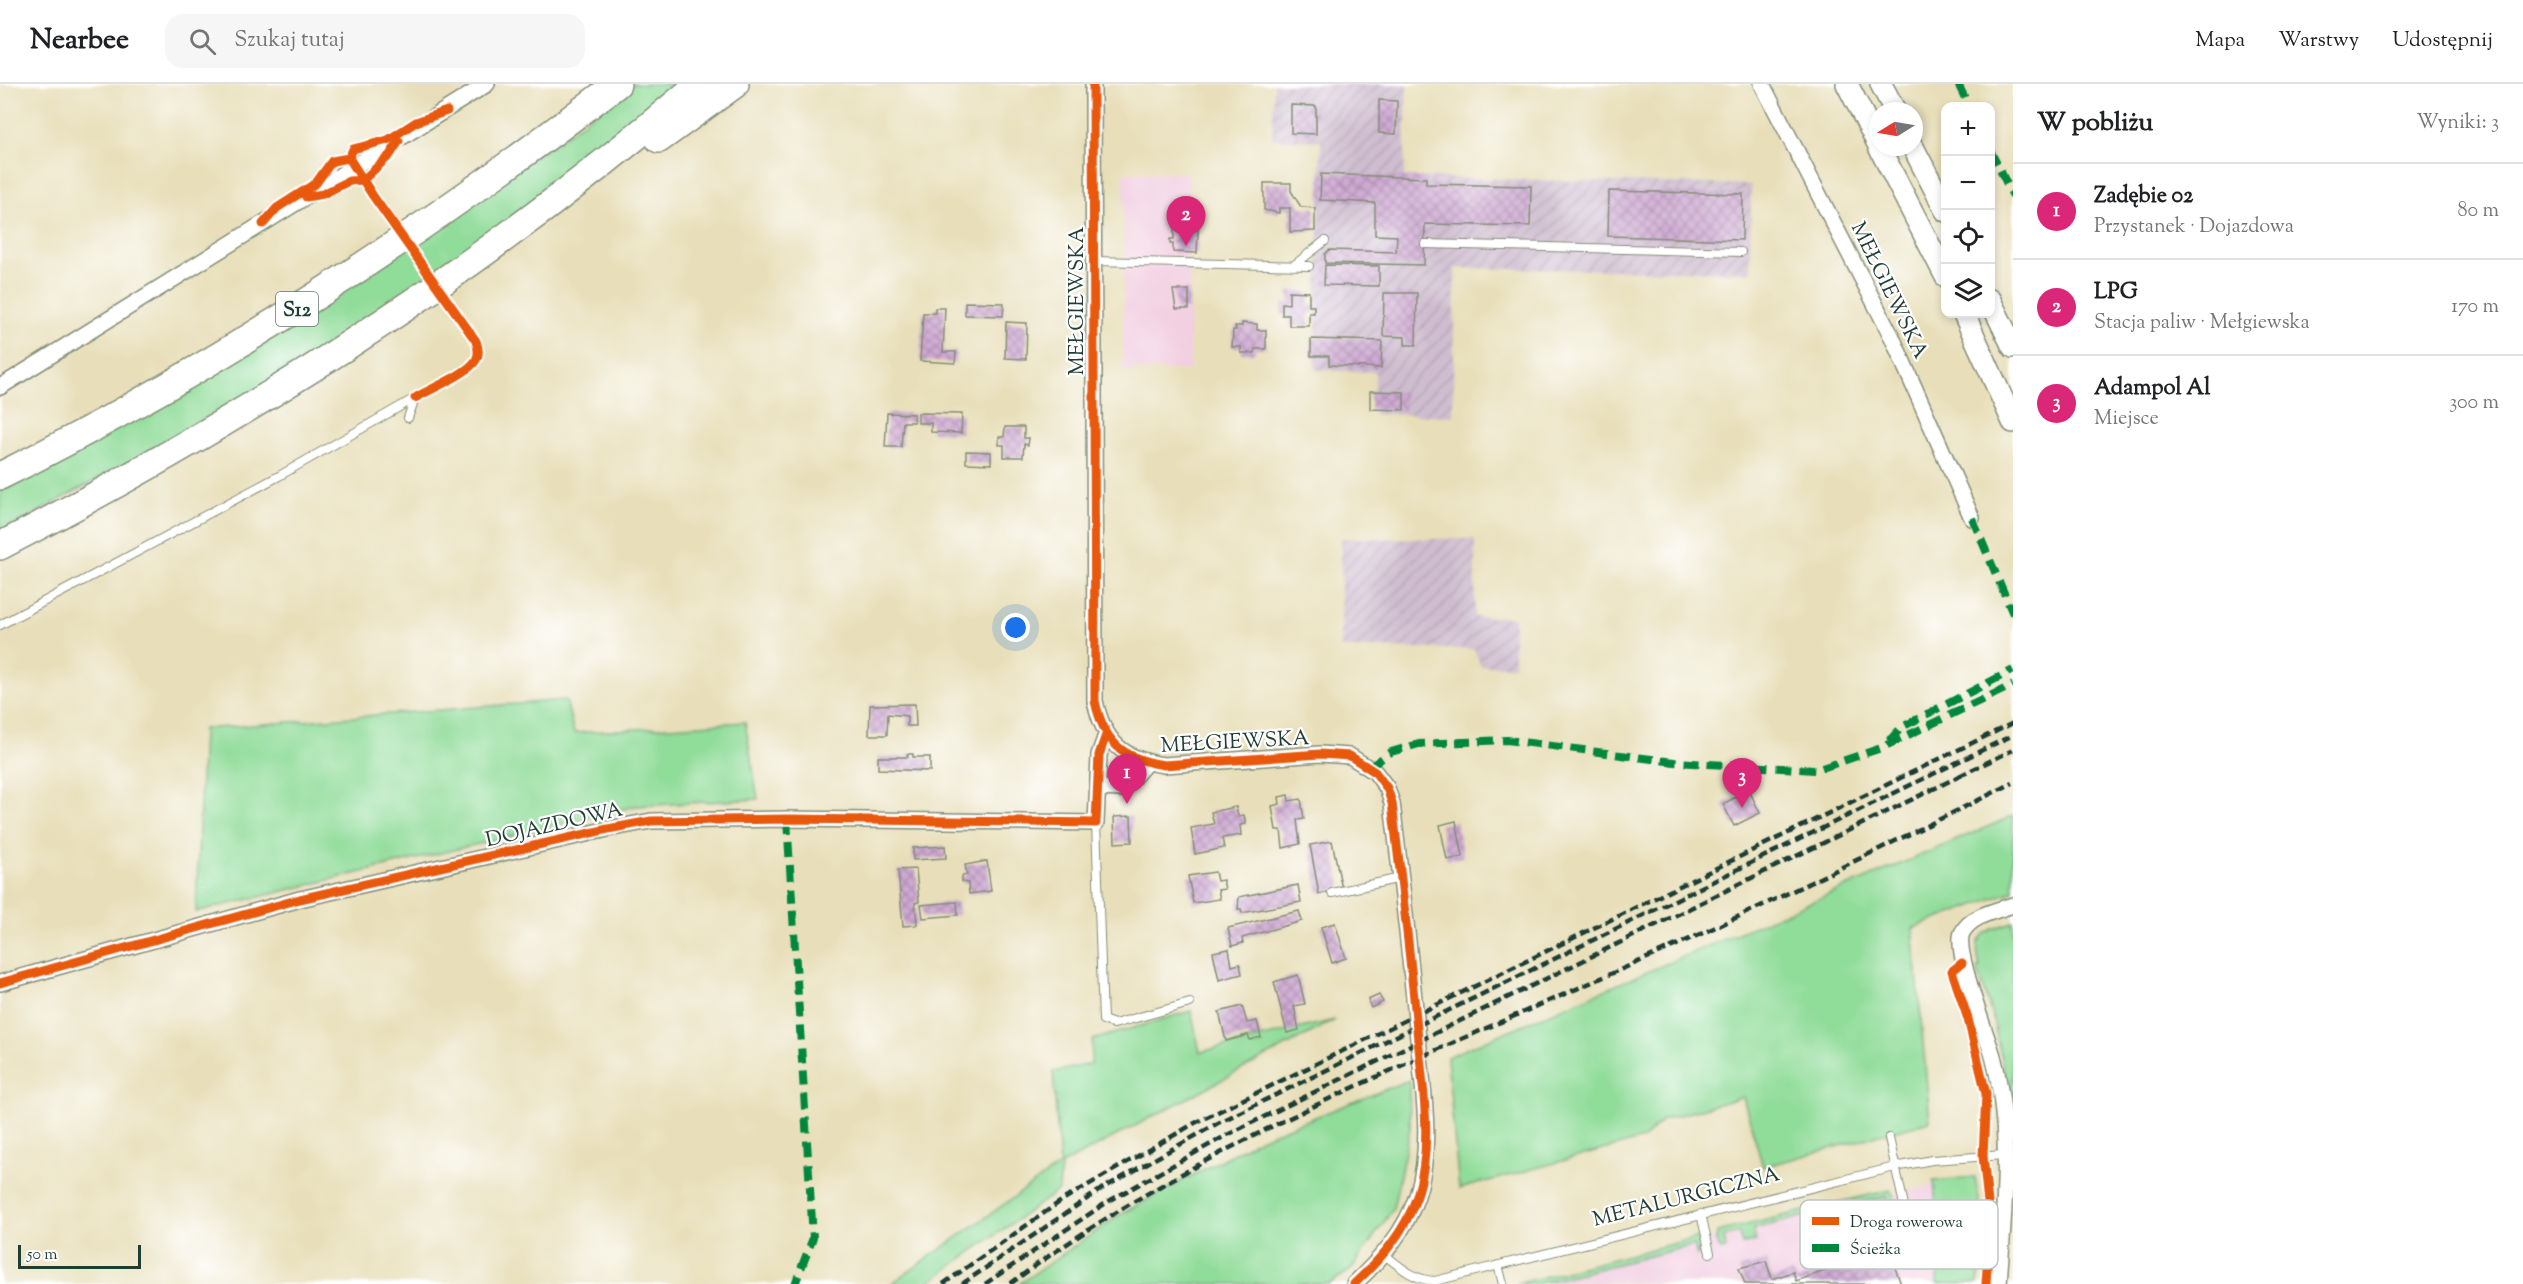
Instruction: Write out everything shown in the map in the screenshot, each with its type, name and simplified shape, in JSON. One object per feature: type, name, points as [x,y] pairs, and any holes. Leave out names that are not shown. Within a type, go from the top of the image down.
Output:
[{"type":"highway","points":[[564,124],[603,84]]},
{"type":"highway","name":"S12","points":[[0,476],[131,406],[297,309],[419,229],[617,84]]},
{"type":"highway","points":[[0,546],[131,477],[264,400],[393,317],[494,246],[593,171],[699,84]]},
{"type":"highway","points":[[494,246],[592,187],[735,84]]},
{"type":"main road","points":[[1847,84],[1869,127]]},
{"type":"main road","points":[[1881,84],[1890,102]]},
{"type":"main road","points":[[1884,156],[1941,267]]},
{"type":"main road","points":[[1918,156],[1945,210]]},
{"type":"main road","points":[[1995,310],[2013,347]]},
{"type":"main road","points":[[1966,318],[2013,422]]},
{"type":"street","points":[[0,387],[487,84]]},
{"type":"street","name":"MEŁGIEWSKA","points":[[1093,84],[1095,701],[1106,735],[1116,746],[1146,762],[1201,764],[1320,754],[1350,756],[1376,772],[1387,788],[1392,803],[1420,1058],[1425,1138],[1417,1195],[1406,1223],[1384,1254],[1354,1284]]},
{"type":"street","name":"MEŁGIEWSKA","points":[[1762,84],[1892,337],[1972,518]]},
{"type":"street","points":[[1096,823],[1099,755],[1106,735]]},
{"type":"street","points":[[1098,788],[1123,789],[1146,762]]},
{"type":"street","name":"DOJAZDOWA","points":[[0,982],[300,899],[651,821],[787,819],[1096,823]]},
{"type":"street","points":[[1999,1284],[2007,1155],[2006,1118],[1998,1074],[1962,963],[1960,948],[1962,934],[1970,924],[1982,916],[2013,905]]},
{"type":"lane","points":[[1293,266],[1325,241]]},
{"type":"lane","points":[[1425,244],[1741,252]]},
{"type":"lane","points":[[1094,261],[1309,266]]},
{"type":"lane","points":[[0,625],[279,476],[415,398],[408,418]]},
{"type":"lane","points":[[1096,823],[1103,1020],[1114,1024],[1190,1003]]},
{"type":"lane","points":[[1332,893],[1401,878]]},
{"type":"lane","points":[[1889,1138],[1903,1200]]},
{"type":"lane","name":"METALURGICZNA","points":[[1384,1254],[1410,1275],[1427,1281],[1895,1167],[1932,1160],[2007,1155]]},
{"type":"lane","points":[[1701,1214],[1710,1253]]},
{"type":"lane","points":[[1498,1265],[1503,1284]]},
{"type":"shaded area","points":[[1274,84],[1407,84],[1404,177],[1751,185],[1750,272],[1455,268],[1453,416],[1374,414],[1375,372],[1315,370],[1321,141],[1272,139]]},
{"type":"shaded area","points":[[1124,173],[1188,173],[1190,370],[1123,370]]},
{"type":"shaded area","points":[[1341,538],[1475,539],[1475,617],[1514,617],[1514,666],[1481,666],[1474,649],[1341,648]]},
{"type":"shaded area","points":[[1934,1185],[1935,1200],[1872,1200]]},
{"type":"shaded area","points":[[1800,1218],[1800,1269],[1938,1269],[1937,1284],[1531,1283]]},
{"type":"green space","points":[[632,84],[680,84],[466,254],[274,381],[0,533],[0,489],[561,139]]},
{"type":"green space","points":[[566,700],[574,733],[745,722],[758,799],[636,806],[196,912],[203,729]]},
{"type":"green space","points":[[2013,816],[2013,891],[1913,928],[1930,1121],[1763,1167],[1743,1097],[1662,1120],[1643,1139],[1459,1189],[1447,1057]]},
{"type":"green space","points":[[2013,922],[2013,1113],[1993,1019],[1977,968],[1980,967],[1977,947],[1988,931]]},
{"type":"green space","points":[[1191,1011],[1200,1052],[1335,1020],[1061,1165],[1059,1190],[926,1284],[891,1284],[1060,1165],[1053,1072],[1091,1064],[1092,1040]]},
{"type":"green space","points":[[1409,1080],[1410,1128],[1393,1209],[1351,1270],[1329,1284],[1019,1284],[1123,1213],[1262,1138]]},
{"type":"green space","points":[[1975,1177],[1979,1200],[1935,1200],[1934,1181]]},
{"type":"green space","points":[[1890,1190],[1895,1199],[1887,1200],[1886,1197],[1874,1200],[1849,1200]]},
{"type":"green space","points":[[1800,1212],[1800,1217],[1753,1229],[1756,1241],[1742,1245],[1739,1233],[1724,1237],[1726,1249],[1721,1250],[1716,1241],[1717,1232]]},
{"type":"green space","points":[[1695,1238],[1700,1240],[1702,1250],[1697,1256],[1694,1245],[1537,1284],[1516,1284]]},
{"type":"green space","points":[[1938,1269],[1979,1269],[1978,1284],[1937,1284]]},
{"type":"building","points":[[1379,100],[1397,101],[1396,134],[1379,133]]},
{"type":"building","points":[[1291,105],[1316,106],[1316,134],[1291,133]]},
{"type":"building","points":[[1321,174],[1426,178],[1426,184],[1531,186],[1530,226],[1425,224],[1424,265],[1325,263],[1325,254],[1329,250],[1396,252],[1397,236],[1375,235],[1375,203],[1320,200]]},
{"type":"building","points":[[1264,183],[1291,183],[1291,191],[1301,207],[1315,208],[1315,231],[1290,232],[1290,208],[1279,208],[1279,213],[1264,210]]},
{"type":"building","points":[[1609,191],[1743,194],[1742,240],[1608,236]]},
{"type":"building","points":[[1184,211],[1199,212],[1197,253],[1173,252],[1173,244],[1170,244],[1170,239],[1174,239],[1174,216],[1184,216]]},
{"type":"building","points":[[1325,265],[1379,266],[1379,286],[1324,285]]},
{"type":"building","points":[[1173,290],[1189,290],[1189,309],[1176,309]]},
{"type":"building","points":[[1289,291],[1309,292],[1309,306],[1314,306],[1314,313],[1309,313],[1309,326],[1289,326],[1289,315],[1282,315],[1282,303],[1289,304]]},
{"type":"building","points":[[1384,293],[1417,293],[1416,345],[1405,345],[1405,337],[1383,336]]},
{"type":"building","points":[[965,302],[1004,303],[1003,316],[965,315]]},
{"type":"building","points":[[935,308],[945,308],[943,352],[956,352],[955,363],[920,361],[923,313],[935,313]]},
{"type":"building","points":[[1006,322],[1027,323],[1026,359],[1005,358]]},
{"type":"building","points":[[1242,323],[1257,324],[1257,330],[1266,330],[1266,349],[1255,349],[1255,353],[1241,353],[1241,347],[1232,347],[1233,330],[1236,330],[1235,326],[1242,326]]},
{"type":"building","points":[[1311,339],[1382,341],[1381,368],[1329,365],[1329,356],[1311,356]]},
{"type":"building","points":[[1370,391],[1404,392],[1404,410],[1370,409]]},
{"type":"building","points":[[887,413],[914,414],[914,422],[903,422],[901,447],[885,447]]},
{"type":"building","points":[[918,413],[962,414],[961,433],[931,432],[931,423],[918,423]]},
{"type":"building","points":[[1005,427],[1024,427],[1024,438],[1029,438],[1028,445],[1024,444],[1023,457],[1004,457],[1004,445],[999,445],[999,437],[1004,437]]},
{"type":"building","points":[[966,451],[991,452],[991,464],[966,463]]},
{"type":"building","points":[[915,704],[916,726],[907,726],[907,716],[888,714],[887,735],[869,735],[870,705]]},
{"type":"building","points":[[907,754],[913,754],[913,757],[930,757],[930,771],[878,769],[878,757],[908,757]]},
{"type":"building","points":[[1749,790],[1760,813],[1734,826],[1723,804]]},
{"type":"building","points":[[1288,795],[1289,801],[1301,799],[1304,819],[1297,820],[1300,844],[1283,848],[1281,830],[1276,830],[1272,806],[1280,804],[1279,797]]},
{"type":"building","points":[[1236,807],[1238,816],[1244,815],[1246,824],[1240,825],[1241,835],[1222,838],[1224,848],[1195,854],[1191,828],[1214,824],[1211,812]]},
{"type":"building","points":[[1131,816],[1132,842],[1115,843],[1114,817]]},
{"type":"building","points":[[1456,821],[1463,857],[1447,860],[1440,825]]},
{"type":"building","points":[[1332,841],[1342,889],[1319,894],[1310,845]]},
{"type":"building","points":[[945,846],[946,858],[913,860],[913,848]]},
{"type":"building","points":[[987,861],[991,891],[969,894],[968,883],[962,882],[962,876],[967,875],[965,865]]},
{"type":"building","points":[[916,869],[919,902],[915,903],[917,925],[903,926],[898,870]]},
{"type":"building","points":[[1215,872],[1217,881],[1223,880],[1225,889],[1218,890],[1220,899],[1193,903],[1188,876]]},
{"type":"building","points":[[1298,885],[1301,902],[1242,913],[1241,909],[1238,909],[1239,897]]},
{"type":"building","points":[[957,902],[958,915],[923,918],[921,905]]},
{"type":"building","points":[[1299,911],[1302,921],[1242,938],[1243,943],[1232,946],[1228,928]]},
{"type":"building","points":[[1335,923],[1346,958],[1332,963],[1321,927]]},
{"type":"building","points":[[1229,949],[1232,966],[1240,964],[1242,974],[1219,980],[1213,952]]},
{"type":"building","points":[[1298,975],[1305,1004],[1294,1006],[1299,1030],[1287,1033],[1274,982]]},
{"type":"building","points":[[1379,995],[1383,1002],[1371,1008],[1368,1000]]},
{"type":"building","points":[[1242,1006],[1247,1023],[1257,1021],[1261,1037],[1250,1040],[1248,1035],[1226,1041],[1219,1012]]},
{"type":"building","points":[[1766,1261],[1772,1279],[1793,1272],[1796,1281],[1830,1269],[1895,1269],[1901,1284],[1745,1284],[1739,1268]]},
{"type":"railway","points":[[943,1284],[1064,1199],[1195,1123],[2013,723]]},
{"type":"railway","points":[[962,1284],[1100,1190],[1218,1123],[2013,735]]},
{"type":"railway","points":[[1959,776],[2013,750]]},
{"type":"railway","points":[[985,1284],[1109,1201],[1227,1135],[1966,773]]},
{"type":"railway","points":[[1010,1284],[1080,1235],[1153,1190],[1227,1149],[1381,1075],[1716,927],[2013,783]]},
{"type":"marked path","points":[[1958,84],[1967,102]]},
{"type":"marked path","points":[[1993,156],[2013,196]]},
{"type":"marked path","points":[[1972,518],[2013,614]]},
{"type":"marked path","points":[[1889,741],[1902,727],[2013,670]]},
{"type":"marked path","points":[[1370,767],[1391,752],[1419,744],[1507,740],[1674,762],[1816,770],[1881,748],[2013,685]]},
{"type":"marked path","points":[[787,819],[813,1238],[795,1284]]},
{"type":"cycle path","points":[[1093,84],[1095,701],[1099,715],[1110,738],[1126,753],[1164,765],[1320,754],[1350,756],[1375,772],[1387,788],[1392,803],[1424,1092],[1425,1155],[1417,1196],[1406,1221],[1383,1255],[1354,1284]]},
{"type":"cycle path","points":[[415,398],[457,376],[472,365],[478,355],[476,341],[373,196],[349,158],[353,149],[388,140],[416,122],[447,111]]},
{"type":"cycle path","points":[[306,197],[323,194],[349,181],[363,180],[390,155],[399,141]]},
{"type":"cycle path","points":[[263,224],[277,208],[316,183],[332,161],[349,158]]},
{"type":"cycle path","points":[[0,983],[300,899],[651,821],[787,819],[1096,823],[1099,755],[1106,735]]},
{"type":"cycle path","points":[[1962,963],[1952,971],[1968,1019],[1986,1094],[1983,1156],[1988,1200]]},
{"type":"cycle path","points":[[1986,1284],[1987,1269]]},
{"type":"place","name":"LPG","points":[[1186,246]]},
{"type":"place","name":"Zadębie 02","points":[[1127,804]]},
{"type":"place","name":"Adampol Al","points":[[1742,808]]}]
